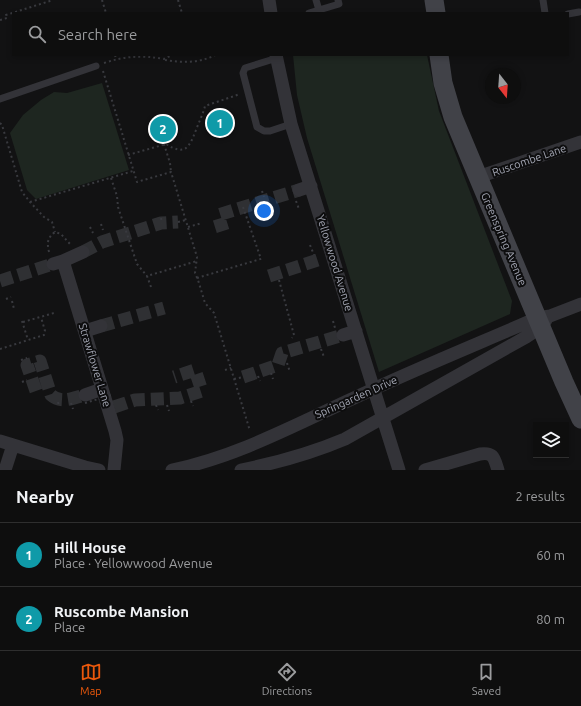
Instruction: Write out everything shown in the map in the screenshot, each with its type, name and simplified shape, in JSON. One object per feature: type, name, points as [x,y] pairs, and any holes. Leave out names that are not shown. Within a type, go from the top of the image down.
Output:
[{"type":"main road","points":[[434,0],[436,12]]},
{"type":"main road","name":"Greenspring Avenue","points":[[439,56],[443,83],[453,118],[543,320],[564,382],[581,419]]},
{"type":"street","points":[[269,0],[271,12]]},
{"type":"street","name":"Yellowwood Avenue","points":[[276,56],[291,124],[302,191],[322,257],[349,333],[374,389],[399,470]]},
{"type":"street","name":"Ruscombe Lane","points":[[478,177],[581,142]]},
{"type":"street","points":[[55,260],[77,250]]},
{"type":"street","name":"Strawflower Lane","points":[[55,260],[85,331],[109,400],[116,440],[114,470]]},
{"type":"street","points":[[241,470],[260,466],[331,445],[345,439],[526,337],[543,320],[581,304]]},
{"type":"street","name":"Springarden Drive","points":[[172,470],[207,461],[254,444],[374,389],[543,320]]},
{"type":"street","points":[[85,331],[102,326]]},
{"type":"street","points":[[85,399],[109,400]]},
{"type":"street","points":[[0,441],[99,470]]},
{"type":"street","points":[[5,470],[13,445]]},
{"type":"street","points":[[425,470],[487,453],[495,460],[498,470]]},
{"type":"lane","points":[[316,0],[318,10]]},
{"type":"lane","points":[[312,12],[339,4],[338,0]]},
{"type":"lane","points":[[543,0],[545,12]]},
{"type":"lane","points":[[569,14],[579,12]]},
{"type":"lane","points":[[276,56],[245,68],[243,72],[257,126],[264,130],[270,131],[291,124]]},
{"type":"lane","points":[[0,99],[98,65]]},
{"type":"path","points":[[15,12],[53,0]]},
{"type":"path","points":[[102,0],[106,12]]},
{"type":"path","points":[[178,0],[182,12]]},
{"type":"path","points":[[0,20],[7,18],[6,15],[12,13]]},
{"type":"path","points":[[171,172],[138,182],[98,65],[116,59],[136,56],[152,57],[178,62],[197,61],[212,56]]},
{"type":"path","points":[[164,59],[170,56]]},
{"type":"path","points":[[128,155],[164,144],[182,150],[186,148],[191,143],[205,106],[248,92]]},
{"type":"path","points":[[0,124],[2,125],[22,192],[44,217],[52,222],[55,232]]},
{"type":"path","points":[[164,144],[197,257],[197,278],[205,303],[214,313],[250,431]]},
{"type":"path","points":[[30,202],[134,171]]},
{"type":"path","points":[[111,178],[117,196],[118,207],[137,264],[147,276],[151,287]]},
{"type":"path","points":[[262,191],[264,197]]},
{"type":"path","points":[[299,209],[302,191]]},
{"type":"path","points":[[197,278],[262,259],[243,207]]},
{"type":"path","points":[[161,218],[162,223]]},
{"type":"path","points":[[178,222],[186,220]]},
{"type":"path","points":[[188,227],[202,223]]},
{"type":"path","points":[[101,224],[103,230]]},
{"type":"path","points":[[90,227],[92,233]]},
{"type":"path","points":[[55,232],[61,234],[77,250]]},
{"type":"path","points":[[55,232],[50,236],[48,241],[48,250],[55,260]]},
{"type":"path","points":[[310,245],[322,257]]},
{"type":"path","points":[[147,276],[197,261]]},
{"type":"path","points":[[279,280],[294,335],[292,338]]},
{"type":"path","points":[[6,299],[11,297]]},
{"type":"path","points":[[12,302],[14,309]]},
{"type":"path","points":[[28,340],[23,321],[54,313]]},
{"type":"path","points":[[0,348],[44,335],[45,332],[40,317]]},
{"type":"path","points":[[321,349],[324,357]]},
{"type":"path","points":[[22,360],[27,358]]},
{"type":"path","points":[[287,364],[290,372]]},
{"type":"path","points":[[225,370],[231,368]]},
{"type":"path","points":[[271,373],[273,379]]},
{"type":"path","points":[[258,376],[260,381]]},
{"type":"path","points":[[234,379],[243,377]]},
{"type":"path","points":[[22,382],[27,380]]},
{"type":"path","points":[[85,399],[109,400]]},
{"type":"path","points":[[191,401],[193,406]]},
{"type":"path","points":[[58,402],[59,406]]},
{"type":"path","points":[[71,403],[73,409]]},
{"type":"path","points":[[156,405],[158,410]]},
{"type":"path","points":[[167,405],[169,411]]},
{"type":"shaded area","points":[[293,56],[427,56],[439,111],[512,301],[510,314],[379,372],[307,138],[297,95]]},
{"type":"shaded area","points":[[102,83],[129,170],[36,199],[27,190],[10,133],[23,115],[41,100],[54,92],[67,93]]},
{"type":"tunnel","points":[[223,231],[218,215],[299,190]]},
{"type":"tunnel","points":[[83,252],[102,242],[161,223],[178,222]]},
{"type":"tunnel","points":[[269,276],[321,259]]},
{"type":"tunnel","points":[[0,281],[53,264]]},
{"type":"tunnel","points":[[101,326],[164,308]]},
{"type":"tunnel","points":[[243,377],[278,365],[282,353],[343,335]]},
{"type":"tunnel","points":[[36,391],[27,365],[40,361],[51,395],[55,398],[63,400],[85,395]]},
{"type":"tunnel","points":[[114,407],[135,400],[180,398],[202,391],[195,370],[174,377]]},
{"type":"place","name":"Hill House","points":[[220,123]]},
{"type":"place","name":"Ruscombe Mansion","points":[[163,129]]}]
